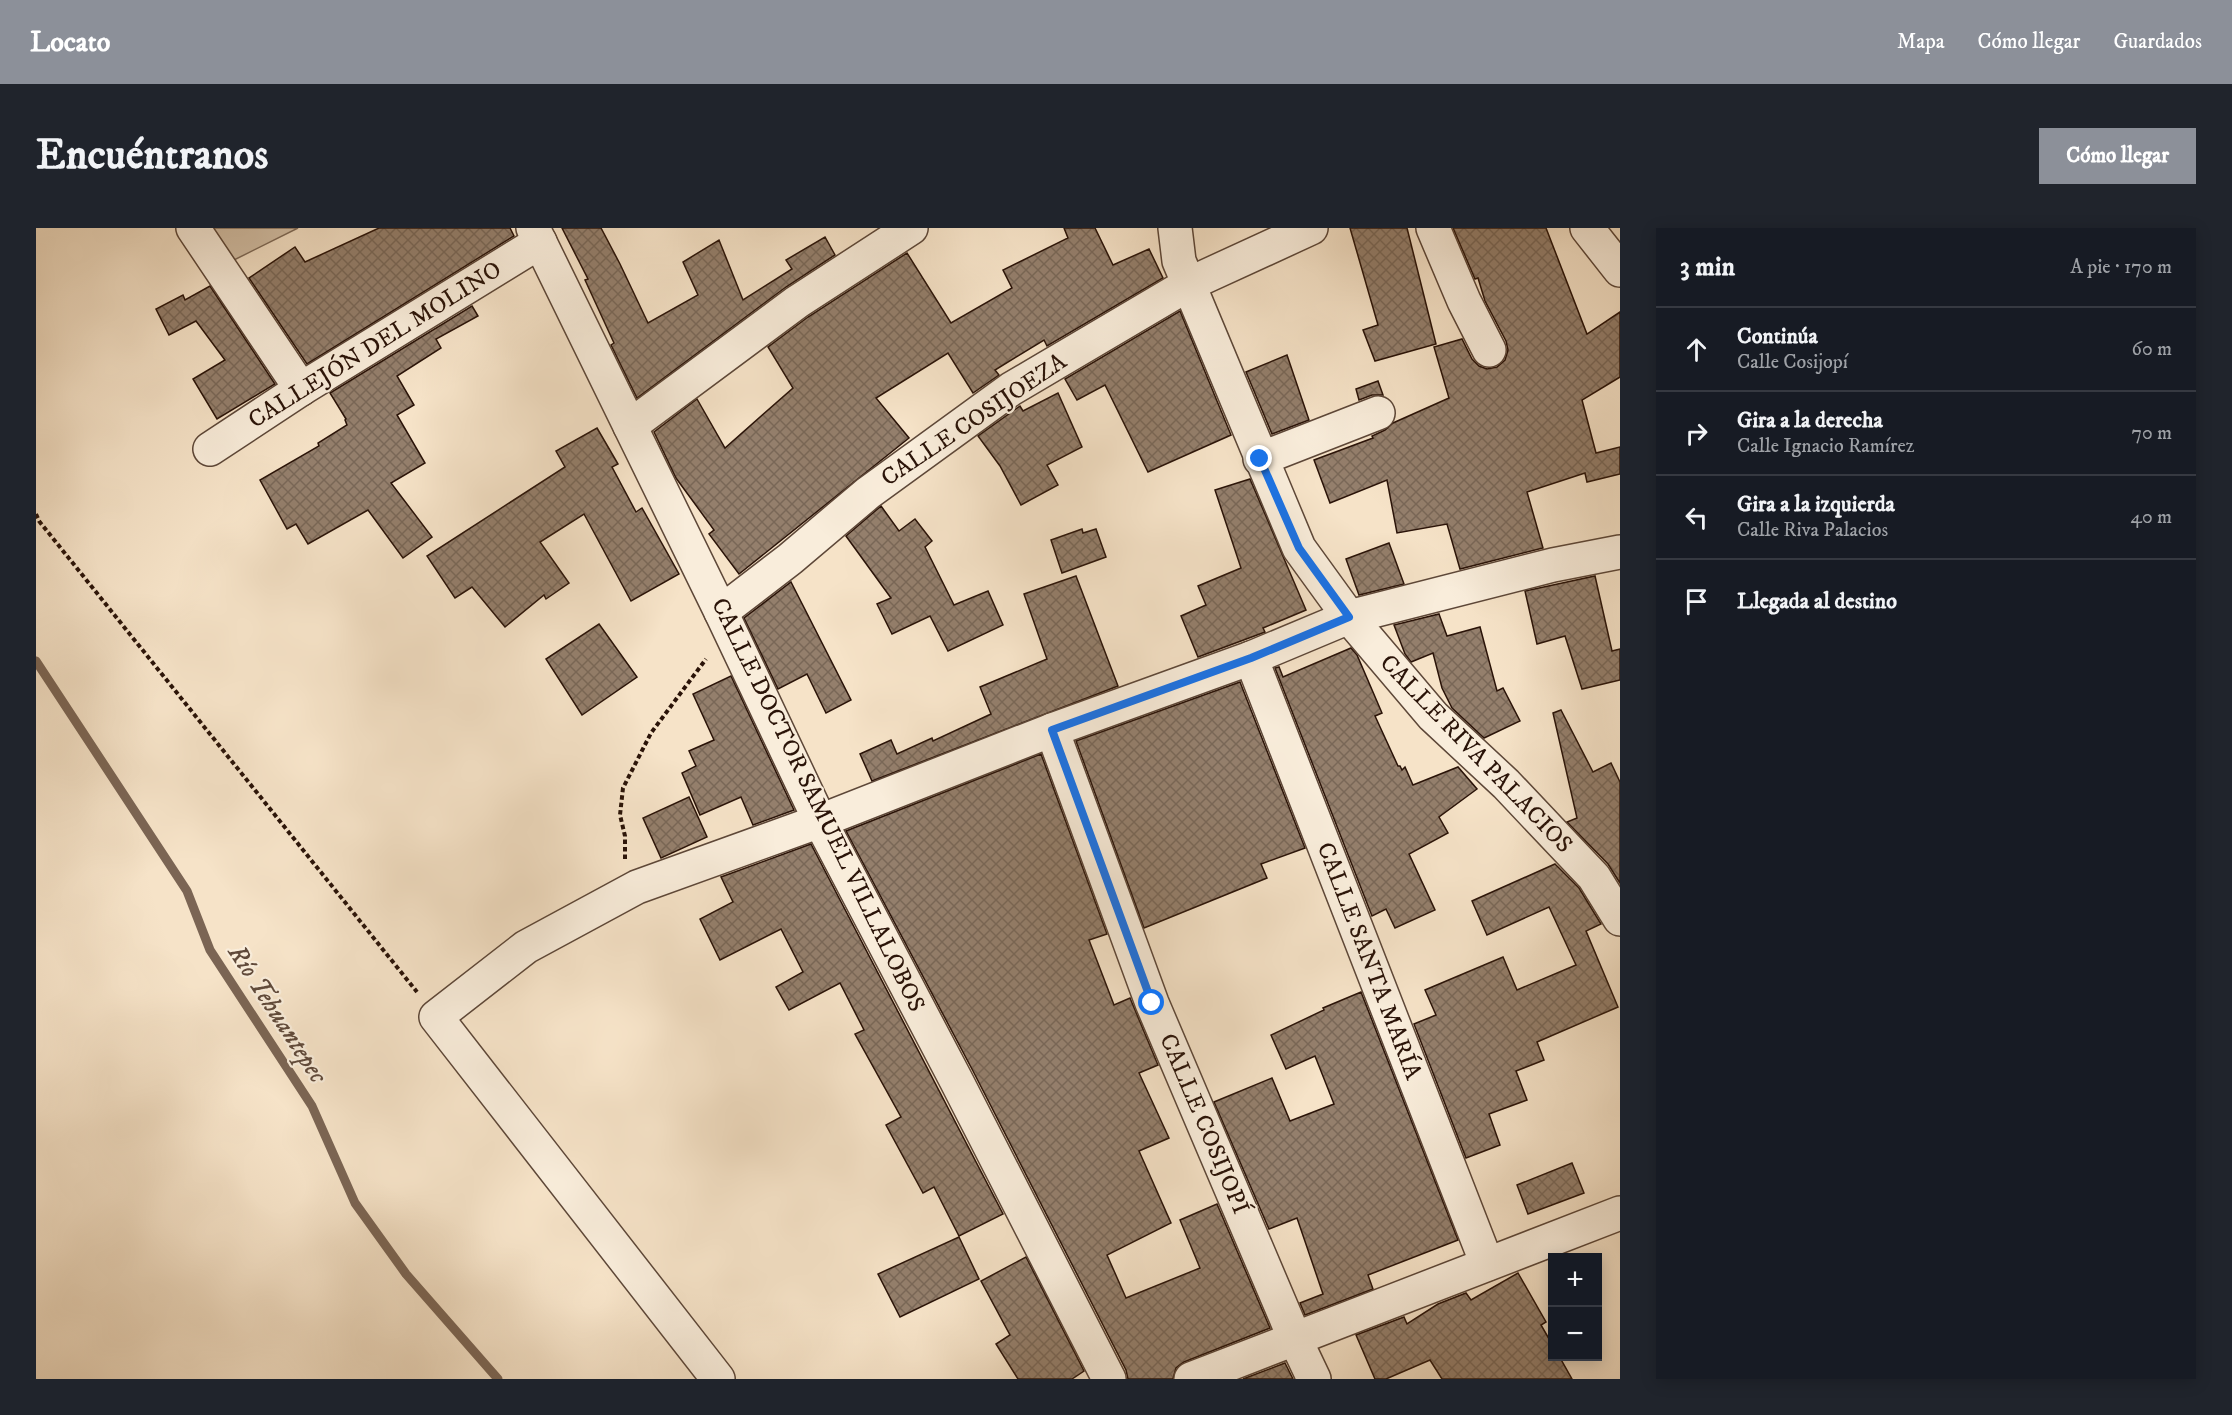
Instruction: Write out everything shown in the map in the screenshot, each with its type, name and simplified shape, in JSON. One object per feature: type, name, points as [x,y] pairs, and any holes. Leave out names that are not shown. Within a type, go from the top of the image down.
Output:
[{"type":"street","points":[[193,228],[301,389]]},
{"type":"street","points":[[630,426],[797,302],[911,228]]},
{"type":"street","name":"CALLE RIVA PALACIOS","points":[[1175,228],[1179,261],[1299,548],[1349,617],[1433,716],[1506,784],[1594,877],[1620,919]]},
{"type":"street","name":"CALLE COSIJOEZA","points":[[725,620],[790,559],[868,493],[1011,389],[1189,284],[1311,228]]},
{"type":"street","points":[[1433,228],[1464,301],[1489,350]]},
{"type":"street","name":"CALLEJÓN DEL MOLINO","points":[[210,448],[535,232]]},
{"type":"street","name":"CALLE DOCTOR SAMUEL VILLALOBOS","points":[[535,232],[725,620],[820,821],[1109,1379]]},
{"type":"street","points":[[1260,459],[1378,413]]},
{"type":"street","points":[[718,1379],[436,1017],[526,947],[637,887],[820,821],[1052,730],[1251,658],[1349,617],[1553,565],[1620,552]]},
{"type":"street","name":"CALLE SANTA MARÍA","points":[[1251,658],[1487,1264]]},
{"type":"street","name":"CALLE COSIJOPÍ","points":[[1052,730],[1152,1003],[1314,1379]]},
{"type":"street","points":[[1191,1379],[1620,1213]]},
{"type":"path","points":[[36,514],[39,521],[436,1017]]},
{"type":"path","points":[[618,898],[625,874],[625,836],[620,815],[622,788],[651,733],[725,620]]},
{"type":"shaded area","points":[[204,228],[298,228],[226,264]]},
{"type":"building","points":[[379,228],[510,228],[514,236],[307,364],[249,278],[295,247],[305,262]]},
{"type":"building","points":[[562,228],[601,228],[648,323],[698,295],[683,262],[719,240],[743,300],[792,269],[786,260],[825,237],[835,255],[786,287],[637,398],[611,345],[614,343],[585,280],[588,279]]},
{"type":"building","points":[[1064,228],[1095,228],[1113,265],[1149,249],[1163,278],[1047,346],[1044,340],[995,370],[999,375],[973,393],[948,353],[876,398],[909,438],[739,574],[709,534],[714,530],[676,478],[654,432],[697,399],[725,448],[793,388],[768,347],[808,317],[907,253],[951,323],[1012,288],[1003,270],[1068,238]]},
{"type":"building","points":[[1350,228],[1407,228],[1436,344],[1375,361],[1363,330],[1378,325]]},
{"type":"building","points":[[1453,228],[1546,228],[1587,334],[1620,312],[1620,377],[1582,400],[1596,453],[1620,447],[1620,474],[1587,482],[1585,473],[1527,492],[1543,548],[1460,569],[1447,524],[1397,533],[1387,480],[1330,503],[1314,460],[1373,438],[1372,436],[1393,423],[1449,398],[1434,347],[1462,339],[1472,359],[1479,366],[1487,369],[1497,367],[1505,360],[1508,350],[1506,341],[1485,301],[1478,278],[1475,279]]},
{"type":"building","points":[[210,286],[275,384],[217,419],[193,379],[225,360],[196,321],[169,335],[156,309],[183,295],[185,300]]},
{"type":"building","points":[[472,306],[478,316],[436,339],[441,348],[397,376],[414,405],[397,415],[425,463],[391,483],[432,537],[403,558],[368,510],[308,544],[296,524],[287,529],[260,480],[319,446],[318,443],[347,425],[346,419],[330,393]]},
{"type":"building","points":[[1180,311],[1231,435],[1148,472],[1105,385],[1077,400],[1065,379]]},
{"type":"building","points":[[1287,355],[1309,420],[1272,434],[1246,372]]},
{"type":"building","points":[[1378,381],[1383,395],[1372,395],[1359,400],[1356,389]]},
{"type":"building","points":[[1058,393],[1082,447],[1047,465],[1058,485],[1021,505],[1000,466],[978,436],[1020,406],[1023,411]]},
{"type":"building","points":[[597,428],[618,464],[612,467],[636,512],[642,508],[679,574],[631,601],[584,514],[540,542],[569,583],[546,599],[544,595],[505,627],[472,587],[455,598],[427,556],[565,467],[556,451]]},
{"type":"building","points":[[1250,479],[1306,610],[1263,628],[1265,632],[1198,657],[1181,616],[1206,605],[1198,586],[1241,568],[1215,490]]},
{"type":"building","points":[[881,506],[899,531],[915,519],[932,541],[925,547],[954,605],[988,591],[1003,625],[948,651],[930,616],[892,634],[877,604],[891,598],[846,536]]},
{"type":"building","points":[[1082,529],[1083,533],[1096,529],[1106,557],[1062,573],[1051,540]]},
{"type":"building","points":[[1389,543],[1404,584],[1359,595],[1346,559]]},
{"type":"building","points":[[1076,576],[1118,686],[872,781],[860,754],[891,740],[897,754],[932,738],[933,741],[991,714],[980,687],[1047,659],[1024,594]]},
{"type":"building","points":[[1595,576],[1612,651],[1620,649],[1620,680],[1582,689],[1565,636],[1537,644],[1525,591]]},
{"type":"building","points":[[791,582],[851,700],[826,713],[807,674],[778,689],[744,618]]},
{"type":"building","points":[[1439,614],[1447,636],[1480,627],[1497,691],[1503,688],[1520,721],[1484,738],[1452,708],[1442,688],[1433,653],[1411,662],[1405,654],[1394,625]]},
{"type":"building","points":[[599,624],[637,677],[582,715],[546,659]]},
{"type":"building","points":[[1351,648],[1357,655],[1382,713],[1375,716],[1398,766],[1402,770],[1405,767],[1413,785],[1458,767],[1477,789],[1439,817],[1448,833],[1409,854],[1435,910],[1395,928],[1386,909],[1372,916],[1275,668],[1279,667],[1283,677]]},
{"type":"building","points":[[731,676],[794,810],[753,825],[741,797],[700,815],[682,773],[696,766],[689,751],[714,740],[693,694]]},
{"type":"building","points":[[1240,682],[1305,848],[1261,864],[1267,878],[1144,928],[1076,741]]},
{"type":"building","points":[[1561,710],[1593,772],[1611,763],[1620,782],[1620,883],[1608,864],[1567,822],[1577,818],[1553,713]]},
{"type":"building","points":[[1041,754],[1107,934],[1089,940],[1114,1005],[1130,998],[1158,1065],[1139,1073],[1169,1138],[1139,1151],[1171,1223],[1107,1255],[1126,1298],[1200,1268],[1180,1220],[1217,1204],[1270,1328],[1184,1362],[1176,1368],[1173,1379],[1128,1379],[1126,1370],[973,1071],[846,831]]},
{"type":"building","points":[[689,797],[707,837],[661,858],[643,818]]},
{"type":"building","points":[[811,844],[1003,1214],[959,1236],[934,1187],[923,1193],[886,1125],[901,1117],[855,1034],[864,1030],[840,983],[789,1010],[776,987],[803,972],[781,929],[720,960],[700,919],[733,902],[721,877]]},
{"type":"building","points":[[1555,864],[1579,888],[1601,924],[1586,931],[1618,1007],[1537,1042],[1544,1060],[1516,1071],[1527,1100],[1489,1114],[1500,1145],[1466,1158],[1414,1024],[1436,1015],[1425,990],[1503,957],[1517,990],[1576,965],[1549,907],[1487,935],[1472,901]]},
{"type":"building","points":[[1361,992],[1458,1240],[1368,1275],[1373,1289],[1305,1315],[1300,1303],[1323,1294],[1297,1218],[1269,1229],[1214,1102],[1272,1078],[1290,1121],[1334,1104],[1315,1056],[1286,1069],[1271,1035],[1324,1010],[1323,1008]]},
{"type":"building","points":[[1572,1163],[1584,1193],[1528,1214],[1517,1185]]},
{"type":"building","points":[[959,1237],[979,1279],[900,1317],[878,1274]]},
{"type":"building","points":[[1026,1257],[1084,1371],[1072,1379],[1018,1379],[996,1344],[1010,1335],[981,1281]]},
{"type":"building","points":[[1518,1273],[1546,1322],[1541,1325],[1548,1337],[1548,1361],[1562,1361],[1572,1379],[1442,1379],[1430,1360],[1386,1379],[1375,1379],[1356,1335],[1404,1317],[1407,1324],[1438,1304],[1466,1293],[1471,1300]]},
{"type":"building","points":[[1285,1363],[1293,1379],[1243,1379]]},
{"type":"waterway","name":"Río Tehuantepec","points":[[36,661],[187,891],[210,950],[312,1106],[355,1203],[406,1274],[498,1379]]},
{"type":"route","points":[[1152,1003],[1052,730],[1251,658],[1349,617],[1299,548],[1260,459]]}]
